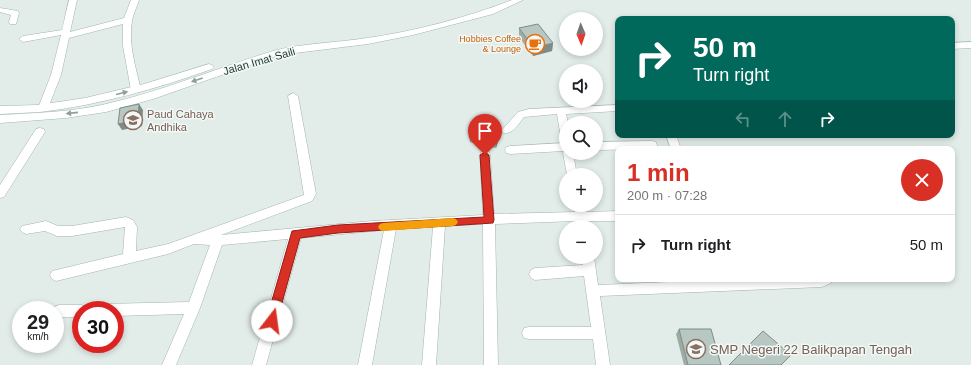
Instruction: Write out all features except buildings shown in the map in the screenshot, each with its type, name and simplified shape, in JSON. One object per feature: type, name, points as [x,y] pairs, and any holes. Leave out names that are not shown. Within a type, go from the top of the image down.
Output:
[{"type":"main road","name":"Jalan Imat Saili","points":[[0,119],[33,117],[105,108],[163,92],[276,53],[421,24],[475,10],[503,0]]},
{"type":"main road","name":"Jalan Imat Saili","points":[[0,110],[43,108],[82,102],[136,90],[268,48],[297,42],[334,42],[387,38],[490,12],[519,0]]},
{"type":"street","points":[[43,108],[63,52],[65,34],[73,0]]},
{"type":"street","points":[[135,0],[128,20],[127,28],[128,46],[136,90]]},
{"type":"street","points":[[0,10],[15,13],[13,22]]},
{"type":"street","points":[[23,39],[65,34],[128,20]]},
{"type":"street","points":[[955,46],[971,45]]},
{"type":"street","points":[[56,275],[129,258],[196,240],[305,200],[310,196],[293,96]]},
{"type":"street","points":[[507,130],[525,112],[615,108]]},
{"type":"street","points":[[562,111],[563,116]]},
{"type":"street","points":[[0,194],[40,132]]},
{"type":"street","points":[[603,146],[651,143]]},
{"type":"street","points":[[510,150],[559,148]]},
{"type":"street","points":[[485,155],[489,220],[491,365]]},
{"type":"street","points":[[196,240],[218,240],[338,229],[535,217],[615,216]]},
{"type":"street","points":[[26,230],[46,226],[57,231],[72,231],[126,222],[131,226],[129,258]]},
{"type":"street","points":[[429,365],[439,223]]},
{"type":"street","points":[[365,365],[391,226]]},
{"type":"street","points":[[259,365],[296,234]]},
{"type":"street","points":[[169,365],[193,308],[218,240]]},
{"type":"street","points":[[589,264],[603,365]]},
{"type":"street","points":[[536,274],[590,270]]},
{"type":"street","points":[[594,291],[690,283],[756,282]]},
{"type":"street","points":[[124,310],[193,308]]},
{"type":"street","points":[[529,333],[598,333]]},
{"type":"slow traffic","points":[[383,227],[453,222]]},
{"type":"place","name":"Hobbies Coffee & Lounge","points":[[535,44]]},
{"type":"place","name":"Paud Cahaya Andhika","points":[[133,120]]},
{"type":"place","name":"SMP Negeri 22 Balikpapan Tengah","points":[[696,349]]},
{"type":"route","points":[[272,321],[296,234],[338,229],[489,220],[485,155]]}]
